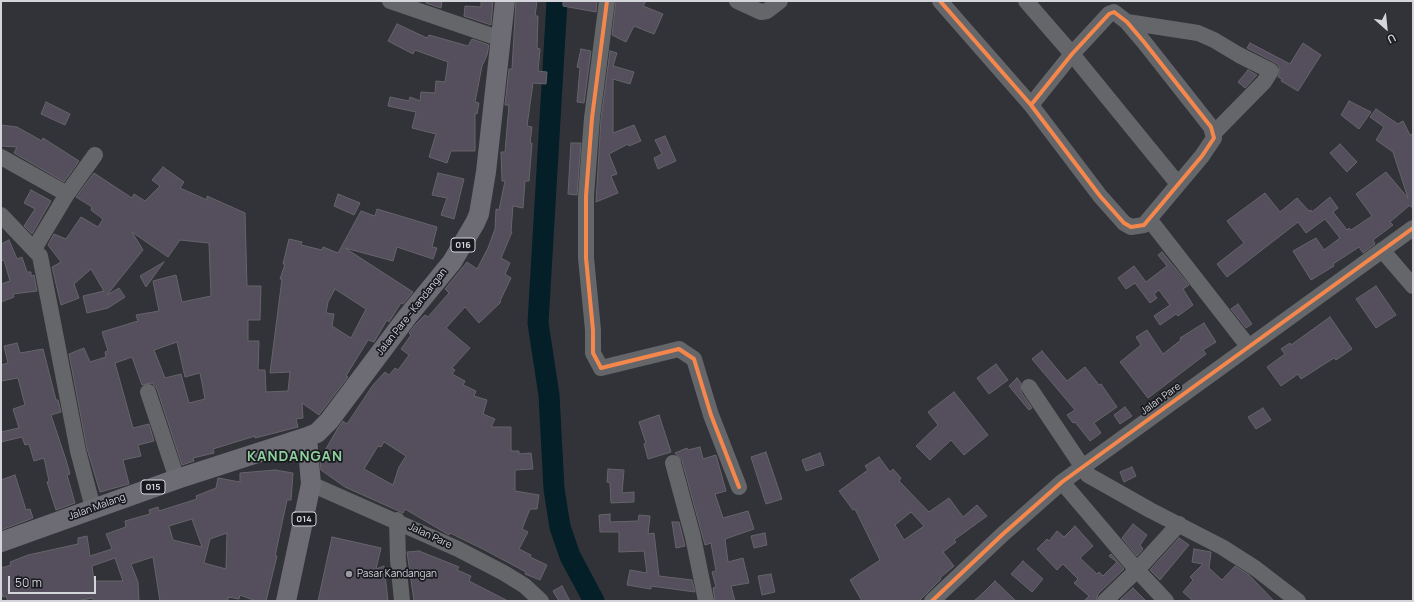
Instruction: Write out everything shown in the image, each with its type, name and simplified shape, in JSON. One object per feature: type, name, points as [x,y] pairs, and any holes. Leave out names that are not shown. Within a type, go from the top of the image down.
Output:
[{"type":"main road","name":"Jalan Pare - Kandangan","points":[[307,437],[317,433],[330,421],[407,317],[452,262],[475,223],[486,172],[505,1]]},
{"type":"main road","name":"Jalan Malang","points":[[1,542],[177,479],[307,437]]},
{"type":"main road","name":"014","points":[[286,601],[311,484],[307,437]]},
{"type":"street","points":[[390,1],[501,39]]},
{"type":"street","points":[[607,1],[592,118],[586,196],[586,258],[594,330],[593,353],[601,368],[679,349],[694,359],[711,415],[739,487]]},
{"type":"street","points":[[737,1],[761,12],[767,11],[780,1]]},
{"type":"street","points":[[940,1],[1032,105],[1100,196],[1124,223],[1131,227],[1138,227],[1144,225],[1212,142],[1214,133],[1264,82],[1272,71],[1198,33],[1127,22]]},
{"type":"street","points":[[1026,1],[1072,54],[1178,184]]},
{"type":"street","points":[[1032,105],[1072,54],[1110,13],[1116,13],[1127,22],[1211,127],[1214,133]]},
{"type":"street","points":[[34,248],[67,194],[95,155]]},
{"type":"street","points":[[1,157],[67,194]]},
{"type":"street","points":[[1,214],[40,256],[44,272],[54,337],[76,444],[93,508]]},
{"type":"street","points":[[1149,219],[1248,346]]},
{"type":"street","name":"Jalan Pare","points":[[932,601],[1003,534],[1062,482],[1413,228]]},
{"type":"street","points":[[1382,250],[1413,286]]},
{"type":"street","points":[[1029,387],[1088,474],[1102,484],[1222,547],[1255,568],[1298,601]]},
{"type":"street","points":[[148,392],[177,479]]},
{"type":"street","points":[[672,463],[693,537],[706,601]]},
{"type":"street","points":[[1062,482],[1137,570],[1166,601]]},
{"type":"street","name":"Jalan Pare","points":[[311,484],[397,520],[504,573],[525,586],[541,601]]},
{"type":"street","points":[[397,520],[398,560],[402,601]]},
{"type":"street","points":[[1105,601],[1137,570],[1179,524]]},
{"type":"building","points":[[426,1],[442,1],[441,8],[426,3]]},
{"type":"building","points":[[481,1],[493,1],[491,25],[464,16],[465,6],[481,7]]},
{"type":"building","points":[[516,1],[537,1],[535,16],[538,16],[537,48],[540,49],[538,71],[547,72],[546,84],[533,83],[527,126],[532,127],[529,181],[525,181],[523,208],[513,206],[512,232],[501,258],[510,263],[505,274],[511,278],[500,301],[501,302],[479,323],[465,307],[446,328],[470,348],[452,368],[455,370],[452,374],[465,381],[463,385],[476,391],[474,396],[487,400],[483,414],[495,419],[491,427],[511,427],[511,451],[519,451],[519,454],[531,453],[533,469],[515,470],[515,491],[539,495],[537,509],[530,509],[522,529],[528,532],[519,549],[531,555],[530,557],[547,565],[540,580],[525,574],[526,572],[483,549],[450,533],[449,535],[405,509],[403,513],[345,487],[321,470],[320,459],[343,421],[347,424],[373,385],[385,372],[389,375],[395,368],[398,370],[409,355],[401,349],[411,335],[409,333],[416,324],[425,315],[428,317],[449,293],[445,289],[467,262],[477,269],[488,248],[495,229],[496,209],[499,210],[505,181],[502,181],[501,152],[505,152],[509,105],[505,105],[509,69],[512,69]],"holes":[[[384,442],[406,456],[399,467],[393,485],[364,469],[378,446],[381,447]]]},
{"type":"building","points":[[563,1],[597,1],[596,12],[563,6]]},
{"type":"building","points":[[616,1],[646,1],[643,6],[663,14],[654,34],[634,26],[626,42],[612,35]]},
{"type":"building","points":[[397,24],[427,38],[429,35],[468,46],[472,39],[489,45],[487,55],[482,66],[475,102],[479,103],[477,114],[475,113],[475,151],[451,151],[447,163],[429,157],[436,134],[412,128],[416,112],[388,106],[390,97],[409,101],[410,97],[420,101],[421,92],[435,93],[436,81],[445,82],[448,62],[415,50],[413,54],[388,41]]},
{"type":"building","points":[[1250,43],[1290,64],[1303,43],[1321,55],[1298,91],[1281,81],[1282,79],[1278,77],[1280,72],[1279,66],[1276,63],[1247,48]]},
{"type":"building","points":[[581,49],[591,51],[584,103],[577,102],[580,68],[577,67]]},
{"type":"building","points":[[610,51],[617,53],[613,66],[634,72],[630,84],[613,79],[613,133],[634,125],[641,141],[629,146],[628,144],[609,154],[617,174],[611,176],[618,193],[596,202],[601,119]]},
{"type":"building","points":[[1248,70],[1257,75],[1245,88],[1238,82]]},
{"type":"building","points":[[1349,101],[1371,112],[1359,129],[1341,115]]},
{"type":"building","points":[[46,102],[70,114],[65,125],[41,114]]},
{"type":"building","points":[[1376,109],[1398,124],[1403,121],[1410,135],[1413,134],[1413,207],[1410,205],[1390,222],[1393,225],[1373,240],[1375,244],[1363,253],[1359,247],[1333,264],[1334,266],[1311,280],[1293,251],[1316,238],[1324,250],[1340,238],[1325,219],[1306,233],[1298,222],[1227,277],[1217,264],[1244,243],[1227,221],[1265,193],[1280,212],[1297,198],[1309,211],[1311,210],[1312,212],[1330,197],[1338,208],[1333,212],[1347,230],[1349,228],[1351,230],[1372,216],[1356,194],[1386,172],[1408,198],[1393,152],[1376,140],[1384,127],[1370,117]]},
{"type":"building","points":[[1,125],[17,127],[42,141],[43,138],[79,161],[64,182],[14,153],[17,147],[1,146]]},
{"type":"building","points":[[665,136],[676,161],[658,169],[654,158],[662,154],[655,140]]},
{"type":"building","points":[[571,143],[581,143],[577,195],[568,194]]},
{"type":"building","points":[[1340,144],[1357,162],[1347,172],[1330,153]]},
{"type":"building","points":[[163,167],[184,182],[180,188],[207,200],[207,196],[245,213],[247,286],[261,286],[260,320],[248,320],[248,341],[259,341],[258,370],[265,370],[266,392],[288,391],[290,372],[270,373],[282,279],[280,279],[285,264],[283,264],[289,239],[302,242],[301,245],[322,250],[323,247],[338,253],[361,211],[375,216],[377,209],[437,227],[432,247],[437,248],[433,259],[397,247],[393,261],[345,248],[413,292],[403,304],[401,303],[389,322],[387,320],[374,342],[368,340],[346,376],[348,377],[319,415],[302,403],[303,418],[296,419],[298,427],[255,438],[255,436],[213,449],[214,453],[193,458],[194,461],[182,465],[157,389],[152,383],[142,385],[132,357],[115,363],[133,428],[149,424],[154,441],[138,445],[141,456],[123,460],[129,484],[100,492],[87,449],[69,354],[84,348],[90,362],[106,357],[105,352],[108,351],[102,332],[138,321],[136,315],[159,311],[153,281],[176,275],[182,302],[211,296],[209,243],[180,240],[168,257],[132,232],[143,250],[107,295],[119,288],[125,297],[108,308],[87,313],[83,296],[104,291],[91,269],[74,284],[79,298],[61,305],[52,267],[61,262],[48,245],[54,234],[66,239],[81,217],[98,227],[103,219],[91,210],[92,207],[76,197],[94,173],[132,198],[134,194],[145,201],[160,186],[152,180]],"holes":[[[335,289],[366,309],[351,338],[332,326],[334,314],[326,313],[328,302]],[[177,342],[185,377],[200,373],[205,399],[189,403],[181,374],[165,378],[154,350]]]},
{"type":"building","points":[[438,173],[464,179],[454,219],[441,215],[447,198],[432,195]]},
{"type":"building","points":[[31,190],[51,201],[32,234],[24,226],[35,209],[24,203]]},
{"type":"building","points":[[338,194],[360,203],[354,215],[334,206]]},
{"type":"building","points":[[9,240],[17,259],[22,257],[27,272],[31,272],[31,276],[34,275],[37,291],[13,294],[14,297],[1,302],[1,284],[10,281],[4,260],[1,261],[1,244]]},
{"type":"building","points":[[1162,252],[1189,285],[1183,289],[1193,305],[1178,316],[1176,314],[1160,325],[1154,316],[1170,305],[1159,290],[1154,294],[1157,298],[1150,303],[1135,283],[1126,289],[1118,278],[1134,266],[1146,282],[1167,266],[1158,255]]},
{"type":"building","points":[[164,262],[146,287],[140,276]]},
{"type":"building","points":[[1376,286],[1396,315],[1376,328],[1356,299]]},
{"type":"building","points":[[1238,304],[1252,324],[1246,328],[1231,309]]},
{"type":"building","points":[[1330,317],[1352,349],[1336,360],[1334,358],[1301,379],[1298,374],[1281,386],[1267,367],[1285,354],[1281,349],[1290,343],[1291,345]]},
{"type":"building","points":[[1204,323],[1216,342],[1203,350],[1206,354],[1148,398],[1120,362],[1141,345],[1136,337],[1147,330],[1163,354],[1181,340],[1180,338]]},
{"type":"building","points":[[17,343],[20,353],[43,349],[56,400],[58,400],[61,412],[51,415],[70,474],[67,475],[75,503],[56,510],[47,482],[49,481],[44,458],[34,461],[29,444],[25,445],[22,437],[1,442],[1,432],[19,428],[13,409],[25,405],[18,378],[1,381],[1,365],[8,363],[4,346]]},
{"type":"building","points":[[1042,351],[1067,381],[1085,367],[1099,385],[1101,384],[1117,407],[1094,423],[1101,433],[1090,441],[1075,422],[1073,423],[1067,415],[1075,410],[1032,359]]},
{"type":"building","points":[[996,364],[1008,380],[989,394],[977,378]]},
{"type":"building","points":[[1017,378],[1021,383],[1021,392],[1032,408],[1029,410],[1009,386]]},
{"type":"building","points":[[954,392],[988,435],[964,455],[951,440],[930,460],[916,446],[938,425],[928,412]]},
{"type":"building","points":[[1125,407],[1132,416],[1120,424],[1114,415]]},
{"type":"building","points":[[1263,408],[1271,420],[1256,429],[1248,417]]},
{"type":"building","points":[[659,415],[671,452],[648,459],[644,444],[646,443],[639,422]]},
{"type":"building","points":[[700,447],[703,459],[716,455],[726,491],[715,494],[723,518],[748,511],[754,529],[725,539],[728,562],[743,558],[749,583],[731,586],[735,601],[715,601],[713,588],[716,587],[712,572],[716,571],[711,543],[705,545],[682,461],[675,453],[687,448],[688,450]]},
{"type":"building","points":[[766,452],[782,499],[766,504],[751,457]]},
{"type":"building","points":[[820,453],[824,465],[806,471],[802,460]]},
{"type":"building","points":[[879,457],[890,472],[893,469],[901,478],[899,481],[929,512],[949,498],[963,517],[977,505],[987,516],[954,540],[956,542],[943,552],[954,566],[940,578],[941,579],[919,601],[862,601],[850,580],[880,560],[855,509],[853,510],[839,491],[868,470],[865,466]],"holes":[[[911,512],[924,526],[904,540],[895,525]]]},
{"type":"building","points":[[1132,467],[1136,476],[1124,482],[1120,472]]},
{"type":"building","points":[[608,469],[624,470],[622,493],[634,492],[634,502],[611,503],[610,483],[607,482]]},
{"type":"building","points":[[275,470],[293,473],[291,500],[287,500],[275,556],[277,556],[266,601],[256,601],[240,595],[239,599],[228,597],[228,601],[160,601],[153,557],[131,564],[138,582],[139,601],[93,601],[93,598],[76,601],[8,601],[6,596],[3,597],[1,590],[1,568],[11,565],[10,562],[28,555],[78,544],[78,538],[87,536],[90,556],[112,549],[106,534],[126,527],[125,521],[150,514],[149,510],[158,507],[159,511],[197,499],[196,496],[216,488],[218,478],[240,482],[240,473]],"holes":[[[192,519],[202,547],[173,540],[169,526]],[[227,533],[226,569],[204,563],[210,539]],[[115,558],[123,581],[94,581],[92,566]]]},
{"type":"building","points":[[15,475],[26,510],[30,509],[33,518],[1,530],[1,480]]},
{"type":"building","points":[[610,514],[610,522],[638,521],[639,515],[650,516],[648,534],[654,533],[659,576],[692,580],[695,592],[651,586],[651,589],[627,585],[630,570],[647,573],[644,551],[619,552],[619,532],[600,532],[599,515]]},
{"type":"building","points":[[672,522],[679,522],[685,546],[676,548]]},
{"type":"building","points":[[1133,524],[1147,535],[1140,545],[1143,549],[1137,556],[1122,538]]},
{"type":"building","points":[[1075,526],[1093,546],[1080,558],[1097,574],[1099,572],[1103,576],[1117,562],[1109,556],[1111,554],[1124,569],[1098,594],[1096,601],[1084,601],[1089,596],[1074,583],[1078,579],[1063,564],[1057,570],[1037,549],[1047,539],[1049,541],[1057,531],[1064,537]]},
{"type":"building","points":[[765,533],[767,545],[754,548],[751,536]]},
{"type":"building","name":"Pasar Kandangan","points":[[332,537],[381,548],[376,569],[384,566],[388,601],[318,601]]},
{"type":"building","points":[[1179,538],[1189,545],[1160,580],[1150,570]]},
{"type":"building","points":[[1194,549],[1211,552],[1209,568],[1222,580],[1235,566],[1249,575],[1274,601],[1193,601],[1183,592],[1193,580],[1190,577],[1203,564],[1192,562]]},
{"type":"building","points":[[419,551],[459,567],[457,570],[471,576],[469,581],[508,601],[414,601],[407,552]]},
{"type":"building","points":[[1023,561],[1043,579],[1032,592],[1011,574]]},
{"type":"building","points":[[771,574],[775,592],[762,595],[758,576]]},
{"type":"building","points":[[995,581],[1016,601],[974,601],[983,593]]},
{"type":"building","points":[[562,586],[570,601],[559,601],[553,591]]},
{"type":"building","points":[[1133,588],[1146,601],[1120,600]]},
{"type":"waterway","points":[[557,1],[538,323],[549,395],[554,489],[560,527],[570,556],[594,601]]},
{"type":"cycle path","points":[[607,1],[592,118],[586,196],[586,258],[593,330],[593,353],[601,368],[679,349],[694,359],[711,415],[739,487]]},
{"type":"cycle path","points":[[940,1],[1031,105],[1100,196],[1124,223],[1131,227],[1144,225],[1202,156],[1214,138],[1211,127],[1144,42],[1127,22],[1114,12],[1109,14],[1072,54],[1031,105]]},
{"type":"cycle path","points":[[932,601],[1003,534],[1062,482],[1413,228]]},
{"type":"place","name":"Pasar Kandangan","points":[[349,574]]},
{"type":"district","name":"KANDANGAN","points":[[295,457]]}]
